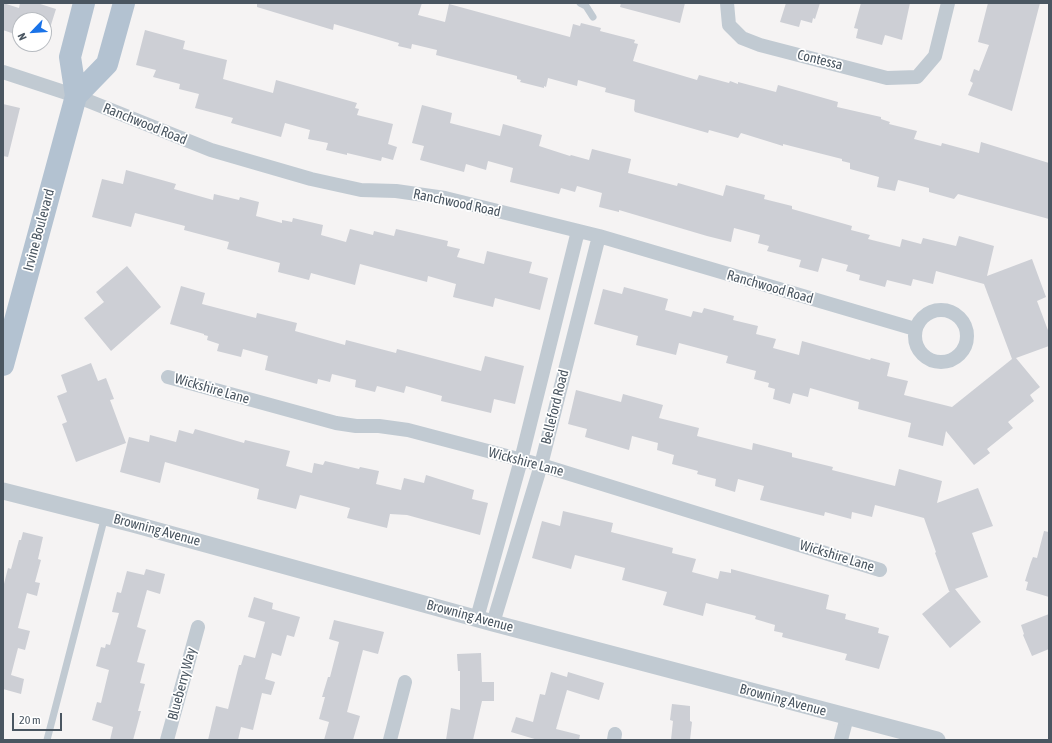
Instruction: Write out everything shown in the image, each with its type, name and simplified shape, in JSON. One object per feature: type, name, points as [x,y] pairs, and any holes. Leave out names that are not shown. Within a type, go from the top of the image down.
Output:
[{"type":"main road","name":"Irvine Boulevard","points":[[3,365],[76,96],[70,57],[84,3]]},
{"type":"main road","name":"Irvine Boulevard","points":[[76,96],[107,64],[124,3]]},
{"type":"street","name":"Contessa","points":[[727,3],[729,25],[742,38],[760,45],[887,78],[917,77],[935,56],[948,3]]},
{"type":"street","name":"Ranchwood Road","points":[[3,72],[76,96],[211,150],[311,179],[361,190],[396,191],[445,198],[599,236],[915,329]]},
{"type":"street","name":"Belleford Road","points":[[477,618],[521,460],[578,231]]},
{"type":"street","name":"Belleford Road","points":[[493,623],[541,465],[599,236]]},
{"type":"street","name":"Wickshire Lane","points":[[168,377],[336,423],[408,430],[541,465],[880,570]]},
{"type":"street","name":"Browning Avenue","points":[[3,491],[105,516],[493,623],[937,740]]},
{"type":"street","name":"Blueberry Way","points":[[167,740],[198,628]]},
{"type":"street","points":[[390,740],[405,682]]},
{"type":"street","points":[[841,740],[848,717]]},
{"type":"lane","points":[[580,3],[586,6],[593,17]]},
{"type":"lane","points":[[47,740],[105,516]]},
{"type":"building","points":[[3,3],[19,8],[20,3],[37,3],[56,9],[52,22],[52,12],[12,12],[12,33],[3,30]]},
{"type":"building","points":[[257,3],[422,3],[418,15],[445,22],[449,4],[570,37],[573,24],[580,26],[581,23],[601,28],[600,31],[635,40],[634,43],[638,44],[633,61],[697,80],[699,75],[729,83],[730,81],[738,84],[738,82],[776,92],[778,85],[838,102],[837,107],[881,117],[881,119],[890,122],[889,124],[917,131],[914,139],[941,146],[942,143],[979,153],[981,142],[1049,163],[1049,219],[958,194],[954,199],[929,192],[929,188],[898,180],[895,191],[877,187],[879,177],[850,169],[850,163],[842,161],[842,159],[783,144],[783,146],[741,133],[738,138],[709,130],[708,133],[635,112],[635,100],[605,92],[606,88],[578,80],[577,86],[548,78],[546,87],[544,86],[544,88],[520,82],[521,80],[517,79],[517,76],[436,55],[437,50],[412,44],[411,49],[398,46],[399,43],[334,24],[333,30],[257,7]]},
{"type":"building","points":[[621,3],[685,3],[680,23],[620,7]]},
{"type":"building","points":[[786,3],[820,3],[815,19],[813,18],[812,23],[801,20],[799,27],[780,22]]},
{"type":"building","points":[[861,3],[910,3],[902,40],[885,35],[882,45],[856,38],[858,29],[854,28]]},
{"type":"building","points":[[988,3],[1040,3],[1012,111],[968,95],[973,83],[970,81],[974,69],[979,71],[989,45],[978,42]]},
{"type":"building","points":[[145,30],[185,41],[183,49],[227,60],[223,79],[273,93],[276,80],[357,103],[355,108],[359,109],[357,115],[393,124],[388,144],[397,147],[393,160],[382,157],[381,161],[326,150],[328,143],[308,139],[310,130],[285,123],[281,137],[231,123],[233,118],[195,108],[199,94],[179,89],[180,84],[153,77],[156,70],[136,65]]},
{"type":"building","points":[[3,104],[20,108],[8,157],[3,156]]},
{"type":"building","points":[[422,105],[452,113],[450,123],[500,136],[503,124],[542,135],[539,146],[570,156],[589,160],[592,149],[631,159],[628,173],[677,186],[678,183],[723,196],[726,185],[765,195],[764,199],[792,206],[792,209],[852,226],[851,230],[870,235],[868,239],[900,247],[902,239],[921,244],[923,238],[956,246],[959,236],[994,246],[987,276],[1032,259],[1046,297],[1037,301],[1049,333],[1049,346],[1016,358],[1040,387],[1030,395],[1034,401],[1008,422],[1013,428],[987,449],[990,453],[974,465],[946,431],[943,446],[908,437],[911,423],[858,409],[859,402],[810,388],[808,397],[793,393],[790,404],[773,399],[775,389],[768,387],[769,383],[754,379],[756,371],[726,363],[728,356],[679,343],[676,355],[636,345],[638,336],[594,324],[603,289],[622,294],[624,287],[668,299],[665,310],[691,317],[693,311],[702,313],[704,308],[734,316],[733,320],[758,326],[756,334],[776,339],[773,348],[799,355],[802,341],[870,360],[871,358],[890,363],[887,376],[908,381],[904,395],[952,407],[1012,359],[984,284],[936,271],[933,284],[913,279],[911,286],[887,280],[885,287],[859,280],[860,275],[846,271],[848,265],[822,258],[818,272],[799,267],[801,260],[767,251],[769,246],[758,243],[760,235],[734,228],[731,242],[619,210],[619,212],[599,207],[602,193],[577,186],[575,192],[561,188],[559,194],[510,182],[513,168],[488,161],[486,170],[466,164],[464,172],[420,160],[424,146],[412,143]]},
{"type":"building","points":[[126,170],[176,184],[174,189],[213,200],[214,194],[239,200],[240,197],[259,202],[256,216],[282,223],[282,220],[292,222],[293,218],[323,225],[321,235],[346,242],[350,229],[373,235],[374,231],[394,236],[396,229],[448,241],[447,246],[460,249],[457,257],[484,264],[487,251],[532,262],[529,273],[548,278],[540,310],[495,298],[493,307],[453,297],[456,284],[428,276],[427,282],[360,264],[355,285],[311,273],[309,280],[278,272],[280,263],[227,249],[229,242],[184,230],[185,226],[135,213],[131,227],[92,217],[102,179],[123,184]]},
{"type":"building","points":[[127,266],[161,307],[111,351],[84,318],[104,302],[96,292]]},
{"type":"building","points":[[181,286],[205,293],[202,304],[256,318],[257,313],[297,323],[295,331],[345,345],[346,340],[396,353],[397,349],[481,371],[485,356],[524,366],[515,404],[494,399],[491,413],[441,401],[442,396],[406,386],[404,393],[377,386],[375,392],[355,387],[356,380],[332,374],[330,382],[318,379],[317,384],[265,370],[268,356],[243,349],[241,357],[217,351],[219,344],[207,340],[208,336],[170,324]]},
{"type":"building","points":[[91,363],[98,381],[106,378],[114,399],[110,400],[126,443],[76,462],[62,424],[67,422],[57,396],[67,392],[61,375]]},
{"type":"building","points":[[576,390],[621,402],[623,394],[663,405],[659,418],[699,428],[697,436],[752,450],[753,443],[792,453],[792,457],[833,467],[832,470],[895,486],[899,469],[942,481],[937,503],[978,488],[993,526],[972,533],[988,577],[955,589],[981,622],[950,648],[922,614],[950,591],[935,553],[936,552],[924,518],[875,505],[872,517],[852,512],[851,519],[825,512],[824,516],[760,500],[764,486],[738,479],[735,492],[715,486],[716,479],[697,474],[698,471],[672,464],[674,455],[657,450],[658,443],[632,436],[629,450],[585,437],[587,429],[568,424]]},
{"type":"building","points":[[195,429],[244,443],[245,440],[290,451],[286,466],[312,473],[314,463],[323,465],[325,461],[359,469],[360,467],[379,471],[376,484],[401,490],[404,478],[424,483],[426,475],[474,490],[472,499],[488,503],[480,535],[407,515],[390,514],[387,528],[347,518],[350,508],[300,495],[296,509],[257,499],[259,489],[165,462],[160,483],[120,472],[129,437],[149,442],[150,435],[176,442],[179,430],[193,434]]},
{"type":"building","points":[[563,511],[613,523],[611,532],[673,548],[672,553],[696,559],[692,572],[718,579],[720,571],[731,573],[731,569],[829,595],[826,609],[846,614],[845,619],[879,628],[878,633],[889,636],[879,669],[845,660],[847,654],[782,637],[783,633],[774,631],[775,625],[755,619],[756,616],[706,603],[703,616],[663,605],[667,592],[622,580],[625,568],[575,555],[571,569],[532,558],[542,521],[560,526]]},
{"type":"building","points":[[1044,531],[1049,532],[1049,597],[1026,590],[1028,582],[1025,581],[1033,557],[1037,558]]},
{"type":"building","points":[[23,532],[43,537],[38,559],[41,560],[35,582],[40,583],[37,596],[27,593],[18,628],[30,631],[25,650],[18,648],[11,675],[24,679],[21,694],[3,689],[3,588],[8,568],[11,569],[19,540],[21,540]]},
{"type":"building","points":[[146,569],[165,574],[160,594],[147,590],[137,627],[146,630],[137,662],[145,664],[140,683],[145,684],[138,711],[141,711],[133,740],[110,740],[113,727],[92,720],[97,702],[101,703],[109,670],[96,666],[101,647],[105,648],[106,644],[110,645],[119,613],[112,612],[117,592],[121,593],[127,571],[144,575]]},
{"type":"building","points":[[254,597],[273,603],[272,609],[300,617],[294,637],[287,635],[281,656],[272,653],[265,679],[275,682],[271,695],[262,693],[253,730],[241,727],[238,740],[208,740],[216,706],[228,709],[239,665],[241,665],[244,655],[255,658],[265,622],[248,617]]},
{"type":"building","points":[[1049,614],[1049,649],[1032,656],[1023,635],[1021,625]]},
{"type":"building","points":[[334,620],[384,632],[378,654],[363,650],[347,712],[360,716],[353,740],[324,740],[329,722],[319,719],[325,697],[322,697],[328,677],[330,677],[339,642],[329,639]]},
{"type":"building","points":[[481,653],[482,682],[494,682],[494,701],[482,701],[473,740],[446,740],[451,708],[460,710],[460,671],[458,671],[457,654]]},
{"type":"building","points":[[551,672],[567,677],[568,672],[604,683],[599,700],[567,690],[556,729],[580,735],[579,740],[538,740],[511,732],[516,717],[533,722],[540,694],[545,695]]},
{"type":"building","points":[[672,704],[690,706],[690,721],[692,722],[690,740],[671,740],[673,721],[670,720]]}]
